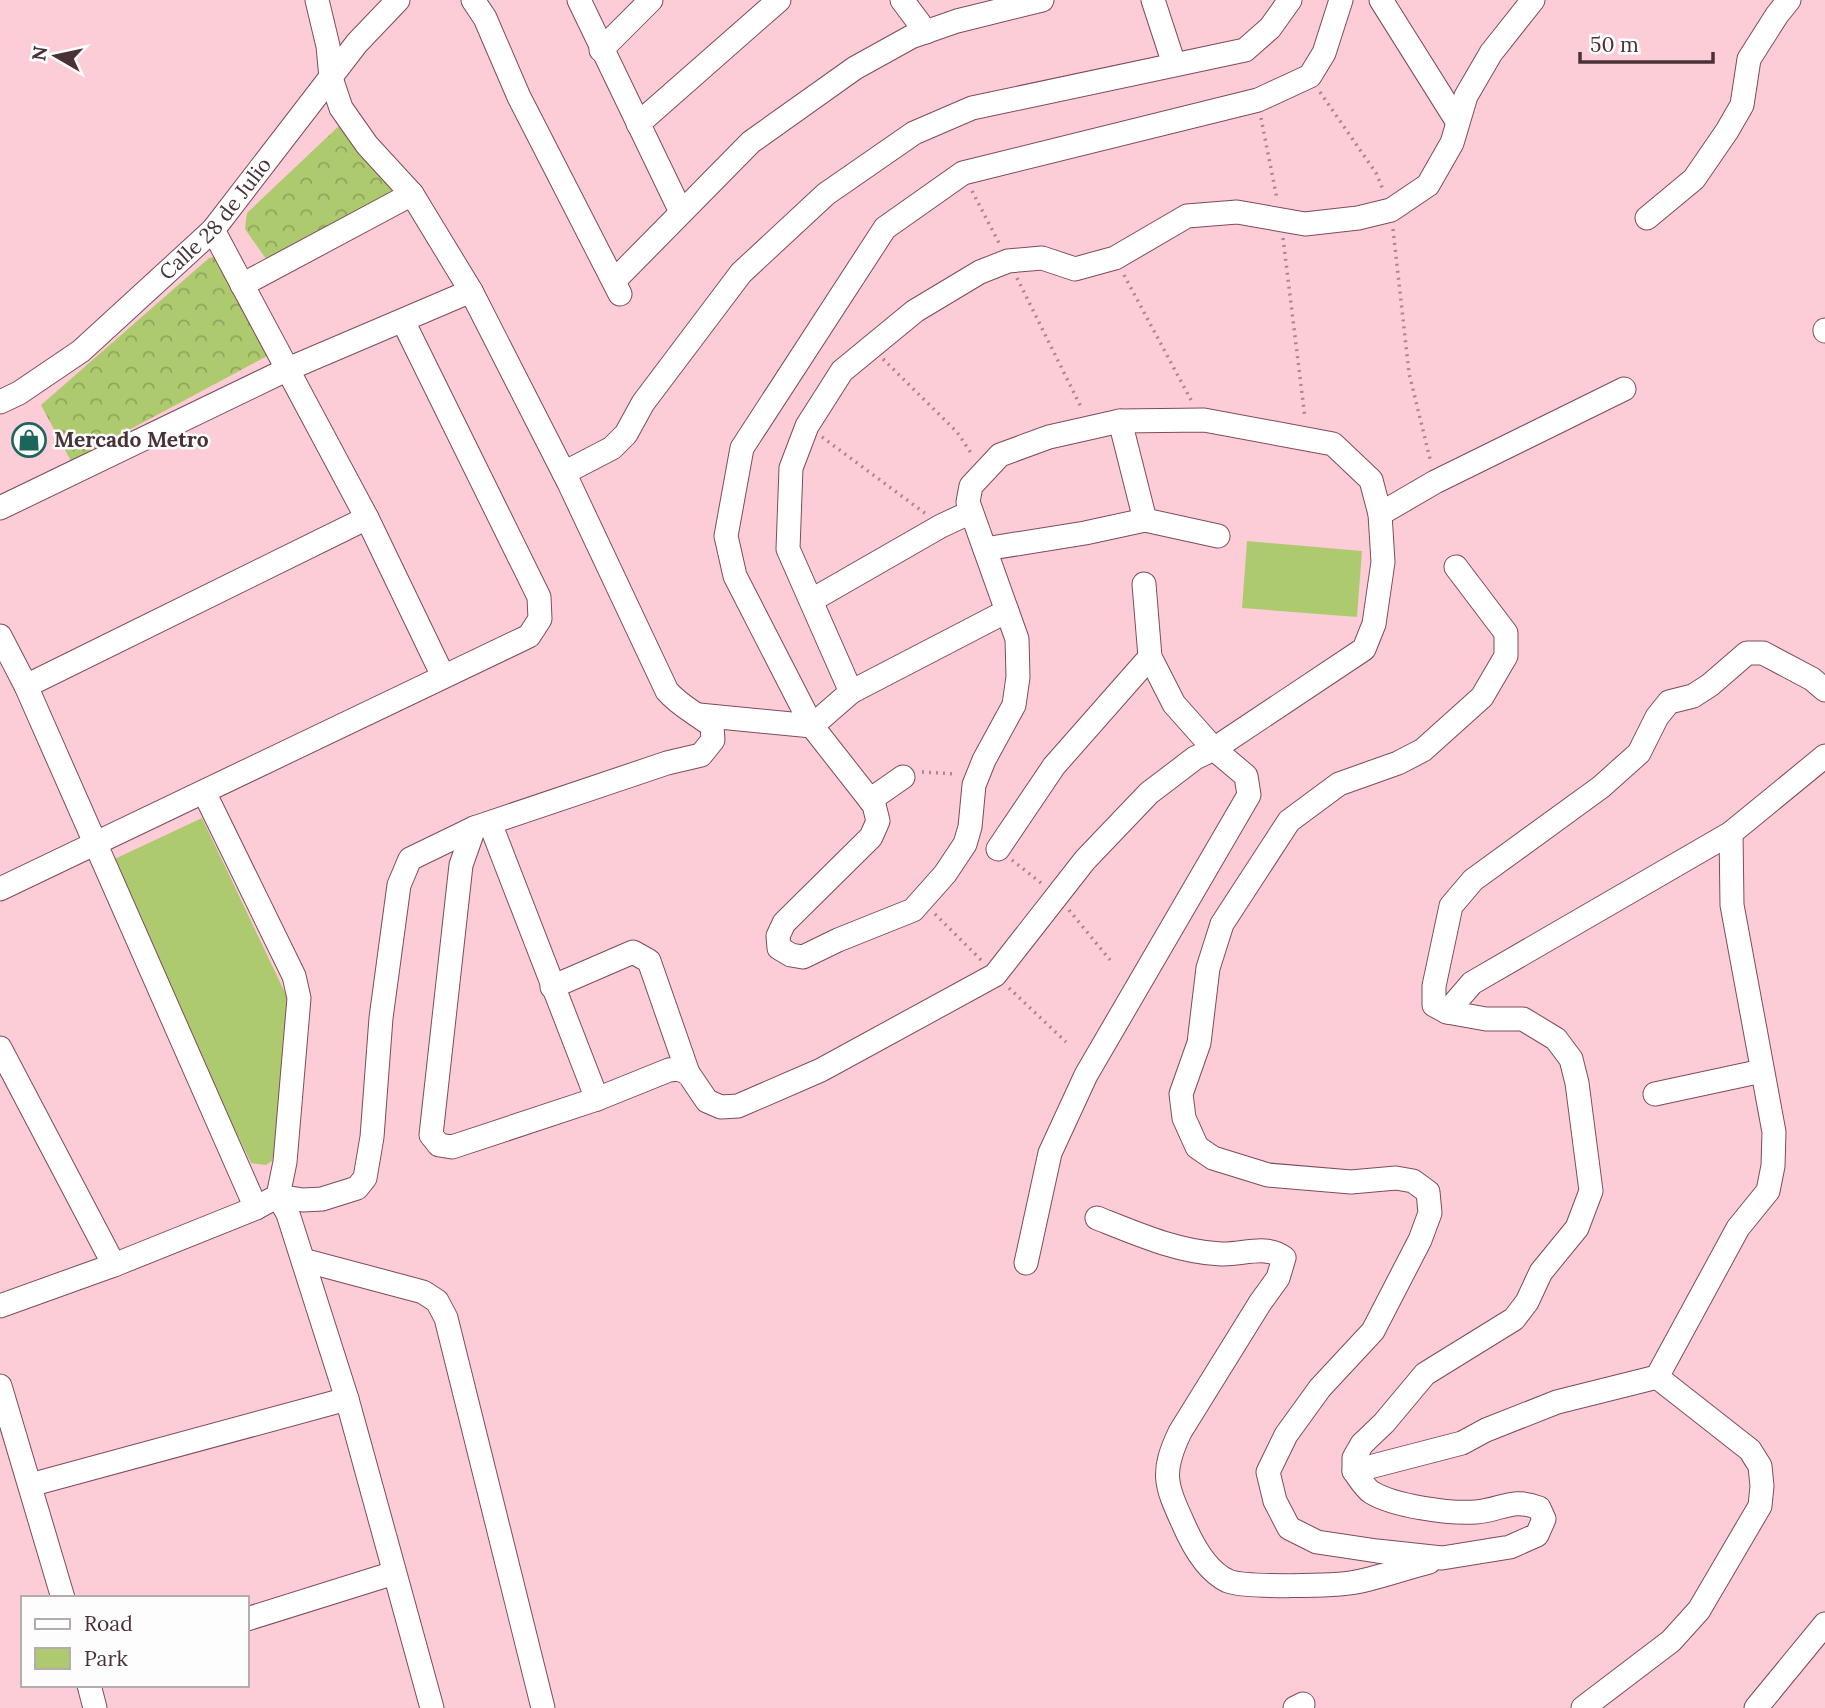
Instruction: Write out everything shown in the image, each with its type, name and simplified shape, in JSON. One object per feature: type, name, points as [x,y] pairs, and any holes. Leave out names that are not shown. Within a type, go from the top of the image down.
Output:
[{"type":"street","points":[[0,1306],[114,1265],[256,1208],[278,1196],[303,1200],[322,1199],[356,1188],[365,1178],[372,1137],[381,1018],[399,885],[410,859],[482,825],[667,763],[702,755],[713,740],[712,726],[699,715],[678,705],[667,691],[564,473],[471,291],[412,194],[361,136],[341,108],[331,78],[328,46],[317,0]]},
{"type":"street","name":"Calle 28 de Julio","points":[[0,402],[19,393],[81,351],[213,230],[357,43],[398,0]]},
{"type":"street","points":[[473,0],[485,19],[519,97],[617,288],[681,212],[751,142],[855,68],[911,37],[1010,4],[1042,0]]},
{"type":"street","points":[[579,0],[681,212]]},
{"type":"street","points":[[601,50],[651,0]]},
{"type":"street","points":[[638,124],[779,0]]},
{"type":"street","points":[[902,0],[926,32]]},
{"type":"street","points":[[564,473],[612,449],[626,434],[643,403],[741,273],[826,194],[914,133],[972,108],[1245,50],[1270,28],[1290,0]]},
{"type":"street","points":[[552,987],[633,952],[642,955],[649,961],[688,1073],[706,1101],[721,1107],[738,1106],[821,1070],[995,975],[1085,860],[1140,803],[1195,758],[1214,749],[1364,649],[1374,624],[1382,562],[1380,514],[1371,480],[1333,444],[1204,420],[1120,421],[1049,437],[1000,455],[971,486],[968,502],[1017,639],[1018,677],[1013,705],[974,785],[970,827],[965,844],[945,874],[913,910],[803,957],[791,955],[779,948],[778,936],[784,923],[871,837],[877,821],[874,805],[812,726],[735,576],[726,536],[743,448],[885,228],[963,173],[1258,100],[1310,76],[1324,52],[1341,0]]},
{"type":"street","points":[[1381,0],[1457,121]]},
{"type":"street","points":[[851,692],[788,549],[791,468],[807,426],[842,371],[915,311],[980,272],[1008,261],[1042,257],[1075,269],[1115,258],[1187,216],[1237,212],[1305,224],[1358,218],[1391,210],[1428,186],[1452,143],[1466,96],[1491,53],[1533,0]]},
{"type":"street","points":[[1647,218],[1694,178],[1727,131],[1742,105],[1749,59],[1789,0]]},
{"type":"street","points":[[1155,1],[1174,64]]},
{"type":"street","points":[[242,285],[412,194]]},
{"type":"street","points":[[213,230],[367,519],[443,676]]},
{"type":"street","points":[[0,508],[288,369],[471,291]]},
{"type":"street","points":[[0,889],[529,636],[540,619],[539,597],[403,321]]},
{"type":"street","points":[[1380,514],[1435,482],[1624,389]]},
{"type":"street","points":[[1120,421],[1145,520]]},
{"type":"street","points":[[812,600],[941,526],[971,512]]},
{"type":"street","points":[[26,685],[367,519]]},
{"type":"street","points":[[985,549],[1145,520],[1218,536]]},
{"type":"street","points":[[1442,1558],[1317,1542],[1289,1528],[1275,1501],[1268,1472],[1286,1435],[1320,1388],[1373,1331],[1420,1240],[1430,1213],[1428,1192],[1413,1181],[1396,1178],[1351,1182],[1268,1175],[1213,1158],[1197,1147],[1184,1118],[1181,1094],[1199,1043],[1208,968],[1222,924],[1289,821],[1339,784],[1398,763],[1423,750],[1482,697],[1506,656],[1506,633],[1456,568]]},
{"type":"street","points":[[1026,1263],[1050,1153],[1086,1075],[1250,795],[1246,776],[1214,749],[1174,704],[1150,657],[1144,584]]},
{"type":"street","points":[[699,715],[812,726],[851,692],[1007,611]]},
{"type":"street","points":[[0,636],[26,685],[256,1208]]},
{"type":"street","points":[[1097,1218],[1146,1238],[1196,1252],[1224,1255],[1269,1251],[1277,1252],[1284,1258],[1278,1278],[1180,1432],[1170,1452],[1166,1469],[1167,1484],[1184,1527],[1198,1553],[1229,1581],[1264,1586],[1354,1582],[1442,1558],[1510,1546],[1537,1535],[1544,1519],[1539,1508],[1527,1503],[1514,1503],[1478,1512],[1445,1511],[1406,1505],[1370,1492],[1354,1471],[1354,1458],[1362,1444],[1384,1423],[1424,1374],[1514,1319],[1527,1302],[1541,1272],[1577,1228],[1591,1191],[1577,1083],[1571,1059],[1556,1039],[1523,1018],[1486,1019],[1447,1012],[1434,1005],[1434,986],[1451,906],[1473,880],[1601,788],[1639,753],[1657,717],[1669,702],[1693,696],[1747,653],[1763,653],[1812,679],[1825,690]]},
{"type":"street","points":[[998,849],[1054,766],[1150,657]]},
{"type":"street","points":[[1447,1012],[1472,983],[1731,833],[1825,756]]},
{"type":"street","points":[[870,800],[903,776]]},
{"type":"street","points":[[204,792],[294,976],[299,998],[285,1162],[278,1196],[288,1214],[347,1399],[432,1708]]},
{"type":"street","points":[[482,825],[597,1099]]},
{"type":"street","points":[[482,825],[461,865],[431,1135],[439,1145],[452,1147],[597,1099],[669,1070],[678,1069],[688,1073]]},
{"type":"street","points":[[1354,1471],[1462,1443],[1486,1430],[1557,1402],[1657,1377],[1738,1228],[1768,1191],[1773,1166],[1774,1132],[1732,905],[1731,833]]},
{"type":"street","points":[[0,1048],[6,1073],[114,1265]]},
{"type":"street","points":[[1655,1094],[1762,1071]]},
{"type":"street","points":[[303,1260],[423,1292],[437,1301],[446,1318],[543,1708]]},
{"type":"street","points":[[1583,1708],[1671,1641],[1699,1610],[1760,1506],[1760,1466],[1750,1450],[1657,1377]]},
{"type":"street","points":[[0,1386],[62,1596]]},
{"type":"street","points":[[30,1485],[347,1399]]},
{"type":"street","points":[[248,1619],[394,1573]]},
{"type":"street","points":[[1756,1708],[1825,1623]]},
{"type":"street","points":[[90,1687],[95,1708]]},
{"type":"path","points":[[1310,76],[1376,173],[1391,210],[1409,373],[1435,482]]},
{"type":"path","points":[[1258,100],[1281,220],[1307,438]]},
{"type":"path","points":[[963,173],[1091,426]]},
{"type":"path","points":[[1115,258],[1185,392],[1204,420]]},
{"type":"path","points":[[871,347],[957,432],[984,472]]},
{"type":"path","points":[[807,426],[941,526]]},
{"type":"path","points":[[903,776],[918,772],[978,775]]},
{"type":"green space","points":[[341,124],[395,192],[266,259],[245,229],[247,213]]},
{"type":"green space","points":[[216,256],[271,354],[71,461],[41,405],[209,258]]},
{"type":"green space","points":[[1247,541],[1362,551],[1357,617],[1242,608]]},
{"type":"green space","points":[[202,818],[289,1001],[276,1147],[272,1161],[266,1165],[251,1163],[106,863]]},
{"type":"place","name":"Mercado Metro","points":[[29,440]]}]
